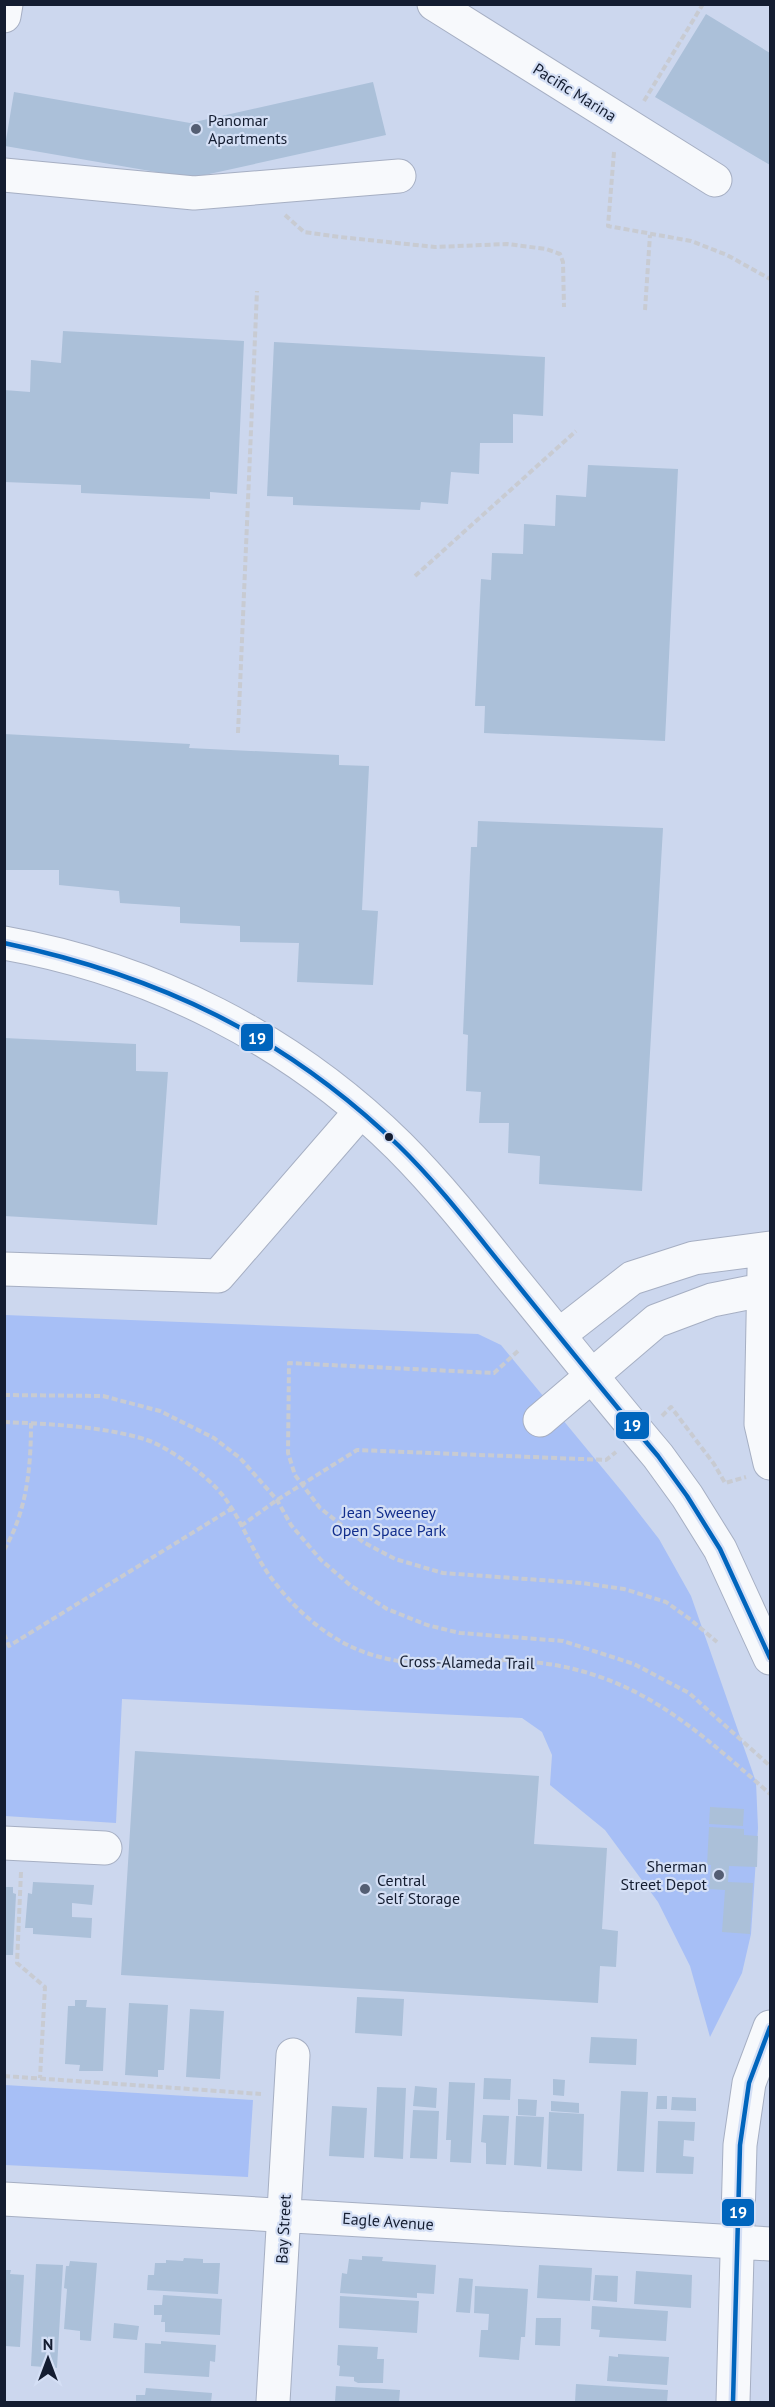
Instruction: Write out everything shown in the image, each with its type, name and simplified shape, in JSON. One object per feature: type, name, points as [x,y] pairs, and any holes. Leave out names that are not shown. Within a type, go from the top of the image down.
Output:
[{"type":"street","points":[[4,16],[6,4]]},
{"type":"street","name":"Pacific Marina","points":[[435,4],[715,180]]},
{"type":"street","points":[[4,175],[194,193],[399,177]]},
{"type":"street","points":[[4,943],[126,975],[188,1000],[236,1024],[281,1051],[361,1111],[434,1183],[658,1456],[720,1548],[771,1658]]},
{"type":"street","points":[[4,1269],[218,1276],[361,1111]]},
{"type":"street","points":[[559,1335],[632,1278],[694,1258],[768,1248],[761,1424],[771,1463]]},
{"type":"street","points":[[540,1420],[656,1321],[712,1300],[766,1290]]},
{"type":"street","points":[[13,1844],[105,1848]]},
{"type":"street","points":[[733,2403],[740,2145],[749,2083],[771,2027]]},
{"type":"street","name":"Bay Street","points":[[273,2403],[293,2055]]},
{"type":"street","name":"Eagle Avenue","points":[[4,2199],[771,2244]]},
{"type":"path","points":[[281,186],[285,218],[304,232],[435,247],[507,244],[546,249],[560,254],[563,262],[564,307]]},
{"type":"path","points":[[645,310],[650,235]]},
{"type":"path","points":[[238,733],[257,291]]},
{"type":"path","points":[[415,576],[576,431]]},
{"type":"path","points":[[518,1351],[494,1373],[289,1363],[288,1453],[295,1475],[320,1508],[363,1542],[395,1559],[443,1573],[582,1583],[624,1589],[666,1602],[717,1642]]},
{"type":"path","name":"Cross-Alameda Trail","points":[[4,1395],[103,1396],[160,1411],[214,1438],[240,1458],[277,1500],[291,1525],[321,1560],[350,1585],[387,1609],[427,1625],[460,1633],[563,1641],[634,1664],[689,1693],[771,1766]]},
{"type":"path","points":[[660,1417],[671,1407],[714,1464],[725,1483]]},
{"type":"path","name":"Cross-Alameda Trail","points":[[4,1422],[67,1425],[145,1439],[189,1464],[223,1495],[271,1578],[299,1610],[321,1630],[355,1649],[389,1660],[418,1663],[526,1661],[561,1665],[601,1676],[642,1693],[680,1717],[771,1794]]},
{"type":"path","points":[[4,1550],[20,1514],[27,1484],[31,1451],[31,1423]]},
{"type":"path","points":[[241,1526],[277,1500],[357,1450],[606,1460],[615,1453]]},
{"type":"path","points":[[4,1634],[9,1646],[231,1509]]},
{"type":"path","points":[[13,1844],[17,1963],[45,1987],[40,2078]]},
{"type":"path","points":[[4,2076],[291,2096]]},
{"type":"green space","name":"Jean Sweeney Open Space Park","points":[[5,1315],[478,1334],[501,1345],[659,1539],[691,1596],[756,1782],[758,1828],[751,1934],[742,1973],[710,2037],[690,1966],[658,1902],[605,1830],[550,1785],[552,1755],[542,1732],[522,1718],[122,1699],[116,1823],[5,1816]]},
{"type":"green space","points":[[5,2085],[253,2100],[248,2177],[5,2165]]},
{"type":"building","points":[[706,14],[770,53],[770,165],[655,97]]},
{"type":"building","name":"Panomar Apartments","points":[[373,82],[386,135],[191,178],[5,146],[14,92],[190,123]]},
{"type":"building","points":[[63,331],[244,341],[237,494],[210,492],[210,499],[81,493],[81,485],[4,482],[4,390],[30,392],[31,360],[61,363]]},
{"type":"building","points":[[274,342],[545,357],[543,416],[513,414],[513,443],[480,443],[479,474],[451,472],[448,504],[421,502],[420,510],[293,505],[293,497],[267,496]]},
{"type":"building","points":[[588,465],[678,469],[665,741],[484,733],[485,706],[475,706],[481,579],[491,580],[492,553],[523,554],[524,524],[555,526],[556,495],[586,497]]},
{"type":"building","points":[[4,734],[190,744],[189,748],[339,755],[339,765],[369,766],[362,910],[378,911],[373,985],[297,982],[299,943],[240,942],[240,926],[180,923],[180,907],[120,903],[119,891],[59,885],[59,870],[4,870]]},
{"type":"building","points":[[478,821],[663,828],[642,1191],[539,1184],[540,1156],[508,1153],[509,1123],[479,1123],[481,1092],[466,1091],[468,1035],[463,1034],[471,847],[477,847]]},
{"type":"building","points":[[4,1038],[136,1044],[136,1071],[168,1072],[157,1225],[4,1216]]},
{"type":"building","name":"Central Self Storage","points":[[135,1751],[539,1776],[534,1844],[607,1848],[602,1929],[618,1931],[616,1967],[600,1966],[598,2003],[121,1975]]},
{"type":"building","points":[[710,1807],[744,1809],[743,1826],[709,1824]]},
{"type":"building","name":"Sherman Street Depot","points":[[709,1827],[744,1829],[744,1835],[758,1836],[757,1867],[729,1866],[728,1882],[753,1883],[750,1934],[722,1932],[725,1890],[709,1889],[711,1865],[707,1865]]},
{"type":"building","points":[[33,1882],[94,1885],[92,1905],[72,1903],[72,1917],[92,1918],[91,1938],[33,1934],[33,1928],[25,1928],[28,1893],[32,1894]]},
{"type":"building","points":[[4,1887],[13,1887],[13,1893],[16,1894],[13,1955],[4,1955]]},
{"type":"building","points":[[357,1997],[404,1999],[402,2036],[355,2033]]},
{"type":"building","points":[[75,2000],[87,2000],[86,2007],[106,2008],[103,2071],[79,2071],[80,2065],[65,2064],[68,2006],[75,2006]]},
{"type":"building","points":[[129,2003],[168,2005],[164,2070],[158,2070],[158,2077],[125,2075]]},
{"type":"building","points":[[190,2009],[224,2011],[220,2079],[186,2077]]},
{"type":"building","points":[[591,2037],[637,2039],[636,2065],[589,2063]]},
{"type":"building","points":[[484,2078],[511,2079],[510,2100],[483,2099]]},
{"type":"building","points":[[553,2079],[565,2080],[564,2096],[553,2095]]},
{"type":"building","points":[[449,2082],[475,2083],[471,2163],[450,2162],[451,2140],[446,2140]]},
{"type":"building","points":[[415,2086],[437,2088],[436,2108],[413,2106]]},
{"type":"building","points":[[377,2087],[406,2088],[403,2159],[374,2157]]},
{"type":"building","points":[[621,2091],[648,2092],[644,2172],[617,2171]]},
{"type":"building","points":[[657,2096],[667,2096],[667,2109],[656,2109]]},
{"type":"building","points":[[672,2097],[696,2098],[696,2111],[671,2110]]},
{"type":"building","points":[[518,2099],[537,2100],[536,2116],[518,2115]]},
{"type":"building","points":[[551,2101],[579,2103],[579,2113],[551,2111]]},
{"type":"building","points":[[332,2106],[367,2108],[364,2158],[329,2156]]},
{"type":"building","points":[[413,2110],[439,2111],[437,2159],[410,2158]]},
{"type":"building","points":[[549,2112],[584,2114],[582,2171],[547,2169]]},
{"type":"building","points":[[483,2115],[509,2116],[506,2165],[486,2164],[486,2143],[481,2142]]},
{"type":"building","points":[[516,2116],[544,2117],[541,2167],[514,2165]]},
{"type":"building","points":[[658,2121],[695,2122],[694,2141],[684,2140],[683,2156],[694,2157],[693,2174],[656,2173]]},
{"type":"building","points":[[362,2256],[383,2257],[382,2261],[436,2265],[434,2294],[417,2293],[417,2298],[340,2293],[342,2273],[347,2274],[349,2259],[362,2260]]},
{"type":"building","points":[[184,2258],[203,2259],[203,2263],[220,2263],[218,2294],[147,2290],[148,2275],[154,2275],[155,2263],[166,2263],[166,2260],[183,2261]]},
{"type":"building","points":[[70,2261],[97,2263],[91,2341],[80,2340],[80,2331],[64,2329],[67,2289],[64,2288],[66,2266],[69,2266]]},
{"type":"building","points":[[36,2264],[63,2265],[57,2368],[31,2366]]},
{"type":"building","points":[[539,2265],[592,2268],[590,2301],[537,2298]]},
{"type":"building","points":[[5,2270],[11,2270],[10,2274],[24,2275],[20,2347],[5,2346]]},
{"type":"building","points":[[636,2271],[692,2275],[691,2308],[634,2304]]},
{"type":"building","points":[[595,2275],[618,2276],[617,2302],[593,2300]]},
{"type":"building","points":[[459,2278],[473,2279],[470,2313],[456,2312]]},
{"type":"building","points":[[475,2286],[528,2289],[525,2337],[521,2337],[519,2360],[479,2357],[481,2330],[488,2330],[489,2314],[474,2313]]},
{"type":"building","points":[[163,2295],[222,2299],[220,2335],[165,2332],[165,2322],[161,2322],[162,2315],[154,2315],[154,2305],[162,2305]]},
{"type":"building","points":[[340,2296],[419,2301],[417,2333],[339,2328]]},
{"type":"building","points":[[592,2306],[668,2311],[666,2341],[599,2337],[600,2330],[591,2329]]},
{"type":"building","points":[[536,2318],[561,2318],[560,2346],[535,2345]]},
{"type":"building","points":[[114,2323],[139,2326],[137,2340],[113,2338]]},
{"type":"building","points":[[161,2341],[216,2345],[215,2362],[210,2361],[209,2377],[144,2373],[145,2343],[161,2344]]},
{"type":"building","points":[[338,2345],[378,2347],[377,2359],[384,2359],[383,2383],[358,2383],[354,2381],[354,2377],[339,2376]]},
{"type":"building","points":[[618,2354],[669,2357],[667,2385],[607,2381],[609,2356],[618,2357]]},
{"type":"building","points":[[576,2384],[668,2390],[667,2402],[575,2402]]},
{"type":"building","points":[[336,2386],[400,2390],[399,2402],[335,2402]]},
{"type":"building","points":[[146,2388],[212,2393],[211,2402],[136,2402],[136,2395],[145,2395]]},
{"type":"transit line","name":"19","points":[[4,943],[115,973],[167,992],[216,1015],[311,1072],[399,1146],[455,1208],[658,1456],[687,1496],[720,1549],[770,1658]]},
{"type":"transit line","name":"19","points":[[733,2402],[740,2145],[749,2083],[770,2027]]},
{"type":"place","name":"Panomar Apartments","points":[[196,129]]},
{"type":"place","name":"Sherman Street Depot","points":[[719,1875]]},
{"type":"place","name":"Central Self Storage","points":[[365,1889]]}]
